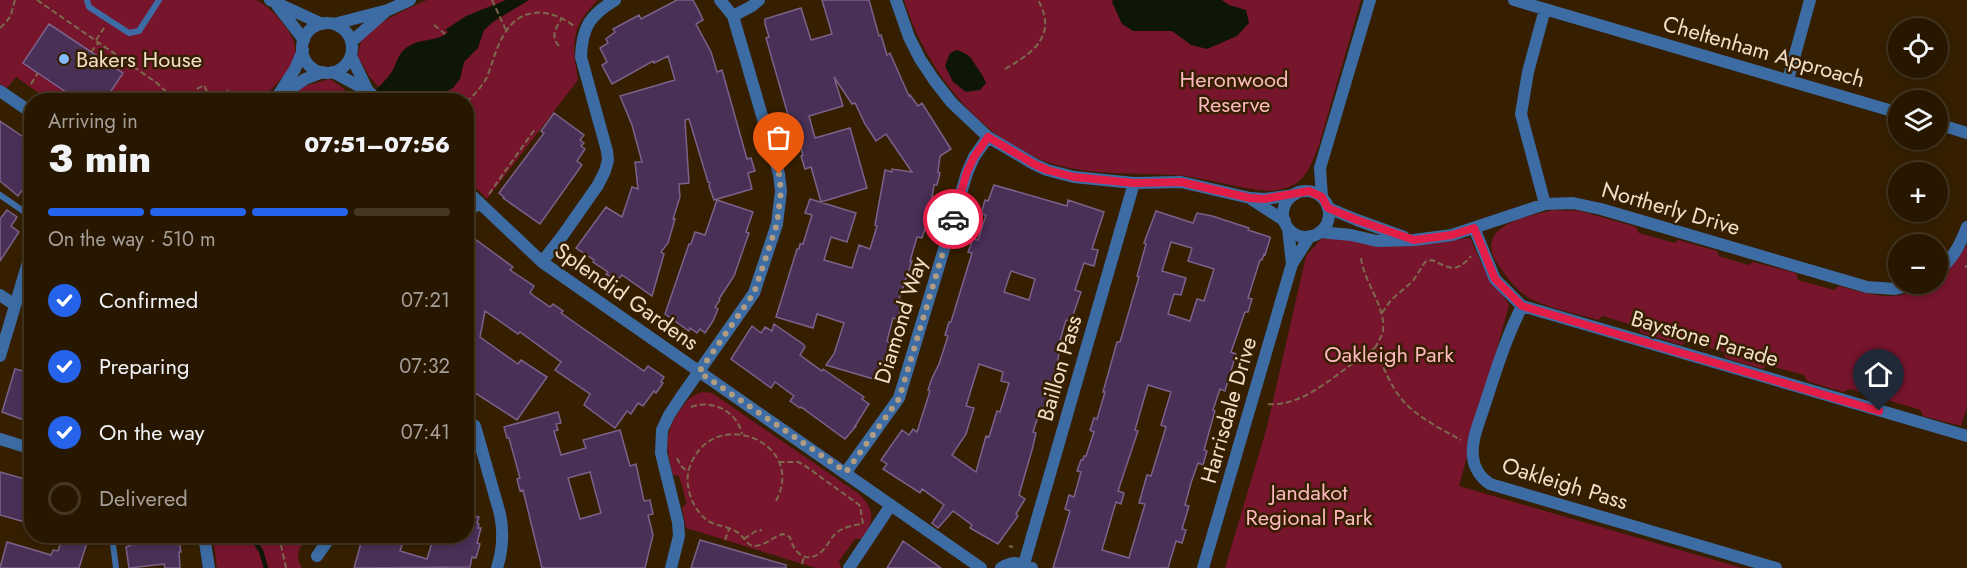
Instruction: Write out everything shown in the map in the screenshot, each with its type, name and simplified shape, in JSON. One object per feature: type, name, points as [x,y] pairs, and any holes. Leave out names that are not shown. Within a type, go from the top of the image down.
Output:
[{"type":"street","points":[[280,93],[295,69],[303,45],[314,27],[388,10],[410,0]]},
{"type":"street","points":[[542,262],[598,185],[605,171],[608,160],[607,151],[581,57],[584,34],[591,18],[615,0]]},
{"type":"street","points":[[671,568],[679,536],[678,522],[661,453],[661,436],[669,415],[754,293],[777,224],[781,191],[777,166],[733,16],[720,0]]},
{"type":"street","points":[[733,16],[759,0]]},
{"type":"street","points":[[896,0],[909,37],[934,80],[952,103],[988,137],[1047,170],[1074,177],[1134,183],[1181,182],[1250,198],[1264,199],[1309,191],[1325,203]]},
{"type":"street","points":[[1250,198],[1298,235],[1315,234],[1327,223],[1320,168],[1370,0]]},
{"type":"street","name":"Cheltenham Approach","points":[[1514,0],[1888,110]]},
{"type":"street","points":[[1788,80],[1810,0]]},
{"type":"street","points":[[273,1],[342,28],[348,34],[351,42],[351,56],[368,91]]},
{"type":"street","points":[[273,1],[303,45],[309,64],[314,69],[328,72],[368,91]]},
{"type":"street","points":[[1545,9],[1528,72],[1521,114],[1545,204]]},
{"type":"street","points":[[351,42],[388,10]]},
{"type":"street","points":[[285,93],[305,80],[341,69],[351,56]]},
{"type":"street","points":[[0,91],[24,108]]},
{"type":"street","points":[[1948,127],[1967,133]]},
{"type":"street","name":"Diamond Way","points":[[846,472],[899,399],[967,172],[988,137]]},
{"type":"street","points":[[1286,225],[1284,207],[1287,201],[1298,193],[1320,168]]},
{"type":"street","name":"Baillon Pass","points":[[1028,566],[1134,183]]},
{"type":"street","name":"Splendid Gardens","points":[[474,198],[542,262],[981,568]]},
{"type":"street","points":[[474,206],[478,202]]},
{"type":"street","name":"Northerly Drive","points":[[1325,203],[1357,220],[1414,240]]},
{"type":"street","name":"Northerly Drive","points":[[1315,234],[1377,241],[1414,240],[1452,235],[1545,204],[1573,203],[1601,209],[1867,287],[1888,288]]},
{"type":"street","name":"Harrisdale Drive","points":[[1286,225],[1292,264]]},
{"type":"street","points":[[1948,262],[1957,250],[1967,227]]},
{"type":"street","name":"Baystone Parade","points":[[1474,228],[1495,279],[1522,306],[1967,436]]},
{"type":"street","name":"Harrisdale Drive","points":[[1203,568],[1292,264],[1315,234]]},
{"type":"street","points":[[0,356],[24,275]]},
{"type":"street","points":[[0,295],[15,305]]},
{"type":"street","name":"Oakleigh Pass","points":[[1522,306],[1506,338],[1475,437],[1473,457],[1475,466],[1484,480],[1501,488],[1776,568]]},
{"type":"street","points":[[474,425],[503,528],[502,547],[497,568]]},
{"type":"street","points":[[0,439],[24,446]]},
{"type":"street","points":[[849,568],[891,505]]},
{"type":"street","points":[[205,543],[209,568]]},
{"type":"street","points":[[316,556],[326,543]]},
{"type":"street","points":[[1001,568],[1014,563],[1028,566]]},
{"type":"lane","points":[[87,0],[89,7],[129,33],[139,31],[159,0]]},
{"type":"lane","points":[[0,195],[24,212]]},
{"type":"lane","points":[[113,543],[116,568]]},
{"type":"path","points":[[0,28],[10,19],[15,0]]},
{"type":"path","points":[[37,0],[158,83],[168,93]]},
{"type":"path","points":[[493,0],[506,31]]},
{"type":"path","points":[[1005,69],[1030,53],[1040,42],[1045,20],[1038,0]]},
{"type":"path","points":[[474,93],[486,78],[506,31],[527,14],[548,13],[562,18],[584,34]]},
{"type":"path","points":[[559,46],[555,34],[562,18]]},
{"type":"path","points":[[92,52],[109,21]]},
{"type":"path","points":[[434,25],[445,34]]},
{"type":"path","points":[[31,84],[38,73]]},
{"type":"path","points":[[197,89],[204,85],[208,93]]},
{"type":"path","points":[[489,194],[535,129]]},
{"type":"path","points":[[1381,314],[1391,300],[1413,281],[1425,262],[1431,261],[1452,268],[1461,266],[1471,256]]},
{"type":"path","points":[[1268,404],[1278,405],[1306,395],[1375,348],[1383,332],[1381,314],[1366,278],[1361,258]]},
{"type":"path","points":[[1375,348],[1394,388],[1408,406],[1427,420],[1466,442]]},
{"type":"path","points":[[685,412],[689,407],[697,405],[724,409],[735,417],[742,434]]},
{"type":"path","points":[[776,501],[782,483],[780,462],[764,443],[742,434],[726,434],[706,443],[694,458],[688,472],[689,492],[698,512],[712,524],[736,532],[755,547],[779,535],[787,535],[797,553],[804,557],[811,557],[818,554],[839,531],[863,524],[860,506],[804,465],[798,462],[780,462]]},
{"type":"path","points":[[676,456],[681,466],[688,472]]},
{"type":"path","points":[[725,540],[729,529]]},
{"type":"path","points":[[744,539],[762,530]]},
{"type":"path","points":[[281,543],[286,568]]},
{"type":"path","points":[[816,549],[818,554]]},
{"type":"path","points":[[802,564],[804,557]]},
{"type":"green space","points":[[0,0],[256,0],[278,17],[292,36],[295,47],[295,56],[291,65],[268,93],[39,93],[16,77],[7,88],[0,84]]},
{"type":"green space","points":[[427,0],[598,0],[582,19],[575,37],[578,80],[487,199],[474,186],[474,93],[383,93],[369,76],[358,57],[361,42],[372,29]]},
{"type":"green space","name":"Heronwood Reserve","points":[[904,0],[1361,0],[1319,145],[1311,164],[1297,183],[1270,191],[1185,176],[1099,172],[1070,168],[1041,160],[1014,146],[988,128],[946,82],[928,56],[914,28]]},
{"type":"green space","points":[[330,79],[348,93],[295,93],[305,86]]},
{"type":"green space","points":[[1553,210],[1580,211],[1636,227],[1639,233],[1675,243],[1678,240],[1717,251],[1719,256],[1748,265],[1753,262],[1796,273],[1798,280],[1834,290],[1839,286],[1883,296],[1948,294],[1948,270],[1967,245],[1967,407],[1961,426],[1923,416],[1921,410],[1850,389],[1843,392],[1807,381],[1804,375],[1767,365],[1763,369],[1725,358],[1724,352],[1687,341],[1682,345],[1641,333],[1638,327],[1603,316],[1598,320],[1531,299],[1518,290],[1501,269],[1493,255],[1492,243],[1495,234],[1503,227]]},
{"type":"green space","points":[[1338,236],[1438,242],[1470,238],[1481,262],[1509,305],[1459,486],[1742,568],[1225,568],[1267,427],[1306,256],[1321,239]]},
{"type":"green space","points":[[703,392],[712,393],[865,500],[871,511],[869,527],[862,539],[855,539],[839,561],[841,568],[816,568],[686,528],[682,508],[686,501],[679,476],[673,475],[668,438],[677,414],[690,398]]},
{"type":"green space","points":[[214,543],[304,543],[298,554],[302,568],[217,568]]},
{"type":"shaded area","points":[[506,0],[529,0],[484,30],[478,48],[464,62],[460,79],[453,88],[444,93],[372,93],[388,77],[399,55],[405,49],[419,42],[444,35],[448,32],[445,30],[466,16]]},
{"type":"shaded area","points":[[1113,0],[1222,0],[1229,5],[1246,10],[1249,23],[1237,36],[1207,49],[1191,45],[1172,31],[1133,31],[1122,24]]},
{"type":"shaded area","points":[[957,50],[971,58],[983,76],[986,83],[980,90],[966,92],[953,82],[945,66],[950,53]]},
{"type":"building","points":[[677,0],[693,0],[699,11],[703,20],[696,24],[711,52],[717,72],[722,70],[747,159],[751,158],[755,171],[748,173],[752,189],[714,200],[689,119],[685,120],[689,183],[679,184],[680,197],[673,219],[675,219],[668,243],[661,252],[664,254],[652,296],[622,275],[617,281],[606,274],[608,272],[593,262],[594,260],[576,248],[606,207],[622,217],[632,187],[638,189],[635,162],[642,162],[632,125],[620,96],[675,80],[668,56],[654,63],[653,61],[612,84],[602,65],[607,62],[600,48],[608,43],[606,39],[615,32],[613,29],[639,15],[641,19]]},
{"type":"building","points":[[822,0],[869,0],[879,36],[881,35],[887,55],[890,53],[909,96],[918,106],[922,103],[951,149],[940,156],[938,172],[940,173],[937,185],[934,185],[929,216],[922,238],[917,237],[910,261],[912,261],[899,299],[902,300],[898,319],[893,318],[887,341],[891,343],[877,380],[826,365],[834,354],[844,323],[817,314],[813,328],[776,317],[797,249],[800,244],[803,244],[812,215],[805,213],[810,199],[856,213],[847,242],[831,237],[824,260],[852,268],[859,245],[870,249],[877,226],[875,225],[885,170],[912,172],[886,134],[876,141],[855,103],[852,104],[834,77],[843,106],[809,116],[815,138],[850,128],[867,188],[821,202],[811,167],[805,169],[793,123],[790,122],[766,38],[769,37],[765,19],[801,8],[811,40],[832,34]]},
{"type":"building","name":"Bakers House","points":[[49,24],[123,73],[110,93],[68,93],[23,63]]},
{"type":"building","points":[[554,113],[584,135],[580,140],[584,143],[581,146],[585,149],[577,161],[582,165],[540,224],[499,193],[544,133],[541,131]]},
{"type":"building","points":[[0,121],[22,136],[24,135],[24,190],[18,196],[0,181]]},
{"type":"building","points":[[994,185],[1067,206],[1068,200],[1104,212],[1092,249],[1098,250],[1094,266],[1084,263],[1075,290],[1081,292],[1071,321],[1066,320],[1059,344],[1057,366],[1044,412],[1040,410],[1033,432],[1036,433],[1019,495],[1025,499],[1016,514],[1018,516],[998,544],[970,528],[972,525],[953,511],[938,528],[932,523],[944,505],[922,489],[920,493],[883,469],[887,464],[881,460],[902,430],[909,435],[913,429],[917,432],[930,391],[928,390],[948,336],[945,335],[972,253],[968,252],[973,239],[978,240],[986,215],[981,214],[985,200],[988,201]],"holes":[[[1011,271],[1035,279],[1029,300],[1004,292]],[[979,364],[1003,372],[1001,381],[1009,383],[1000,412],[997,411],[989,437],[986,436],[976,472],[952,455],[966,434],[974,408],[966,406]]]},
{"type":"building","points":[[717,200],[753,212],[746,232],[749,233],[734,276],[715,307],[718,309],[713,321],[705,333],[700,329],[697,333],[690,328],[689,331],[665,314],[689,244],[695,232],[705,235]]},
{"type":"building","points":[[7,210],[17,217],[11,226],[19,232],[0,261],[0,219]]},
{"type":"building","points":[[1156,211],[1193,223],[1197,213],[1212,216],[1270,237],[1248,298],[1252,299],[1248,312],[1245,312],[1231,352],[1236,354],[1225,391],[1220,389],[1213,410],[1215,411],[1204,450],[1207,451],[1203,465],[1198,463],[1191,483],[1185,505],[1189,506],[1182,529],[1186,530],[1182,543],[1176,541],[1168,568],[1053,568],[1070,511],[1065,509],[1069,495],[1074,497],[1081,472],[1077,471],[1081,460],[1086,456],[1094,432],[1090,430],[1094,418],[1097,419],[1117,342],[1120,342],[1139,277],[1137,276],[1146,244],[1144,243]],"holes":[[[1171,242],[1192,248],[1188,261],[1214,269],[1204,301],[1197,299],[1190,321],[1168,314],[1174,294],[1181,295],[1186,278],[1162,271]],[[1148,385],[1171,392],[1161,425],[1166,427],[1151,476],[1147,475],[1139,503],[1145,504],[1129,558],[1102,550],[1116,502],[1121,504],[1124,493],[1118,491],[1138,431],[1135,430]]]},
{"type":"building","points":[[474,240],[513,267],[510,270],[534,286],[530,293],[550,307],[553,304],[563,311],[561,313],[644,371],[648,366],[664,377],[656,393],[654,391],[643,406],[638,403],[631,414],[627,411],[615,428],[584,405],[590,394],[555,370],[561,362],[520,332],[518,334],[485,311],[480,337],[518,364],[521,360],[547,377],[517,420],[474,392]]},
{"type":"building","points":[[774,324],[803,344],[805,347],[800,355],[864,397],[862,399],[869,404],[845,439],[790,401],[794,396],[775,382],[771,388],[731,359],[752,326],[761,333],[765,327],[772,331]]},
{"type":"building","points":[[15,369],[24,371],[24,420],[2,412]]},
{"type":"building","points":[[558,412],[561,423],[556,424],[558,430],[554,431],[561,455],[586,448],[583,440],[620,430],[630,466],[636,464],[644,501],[650,500],[653,514],[648,515],[653,535],[645,568],[542,568],[523,490],[520,491],[517,479],[520,478],[504,427]],"holes":[[[590,472],[601,513],[580,519],[568,478]]]},
{"type":"building","points":[[0,472],[24,479],[24,522],[0,515]]},
{"type":"building","points":[[474,516],[479,517],[477,523],[478,528],[481,528],[477,543],[480,544],[476,558],[472,557],[470,567],[354,568],[361,543],[403,543],[400,551],[427,559],[432,543],[474,543]]},
{"type":"building","points":[[700,540],[786,565],[786,568],[691,568]]},
{"type":"building","points":[[903,541],[941,568],[887,568]]},
{"type":"building","points":[[7,542],[51,555],[53,550],[58,551],[61,543],[87,543],[79,568],[0,568]]},
{"type":"building","points":[[179,543],[180,568],[165,568],[164,564],[129,568],[126,547],[138,544]]},
{"type":"waterway","points":[[256,543],[261,551],[266,568]]},
{"type":"way so far","points":[[779,174],[781,191],[777,224],[757,287],[749,303],[699,372],[846,472],[899,399],[953,219]]},
{"type":"place","name":"Bakers House","points":[[64,59]]},
{"type":"route","points":[[953,219],[967,172],[988,137],[1034,164],[1074,177],[1134,183],[1181,182],[1250,198],[1264,199],[1309,191],[1322,197],[1328,208],[1414,240],[1452,235],[1474,228],[1495,279],[1522,306],[1879,411]]},
{"type":"park label","name":"Oakleigh Park","points":[[1389,354]]},
{"type":"park label","name":"Jandakot Regional Park","points":[[1309,504]]}]
